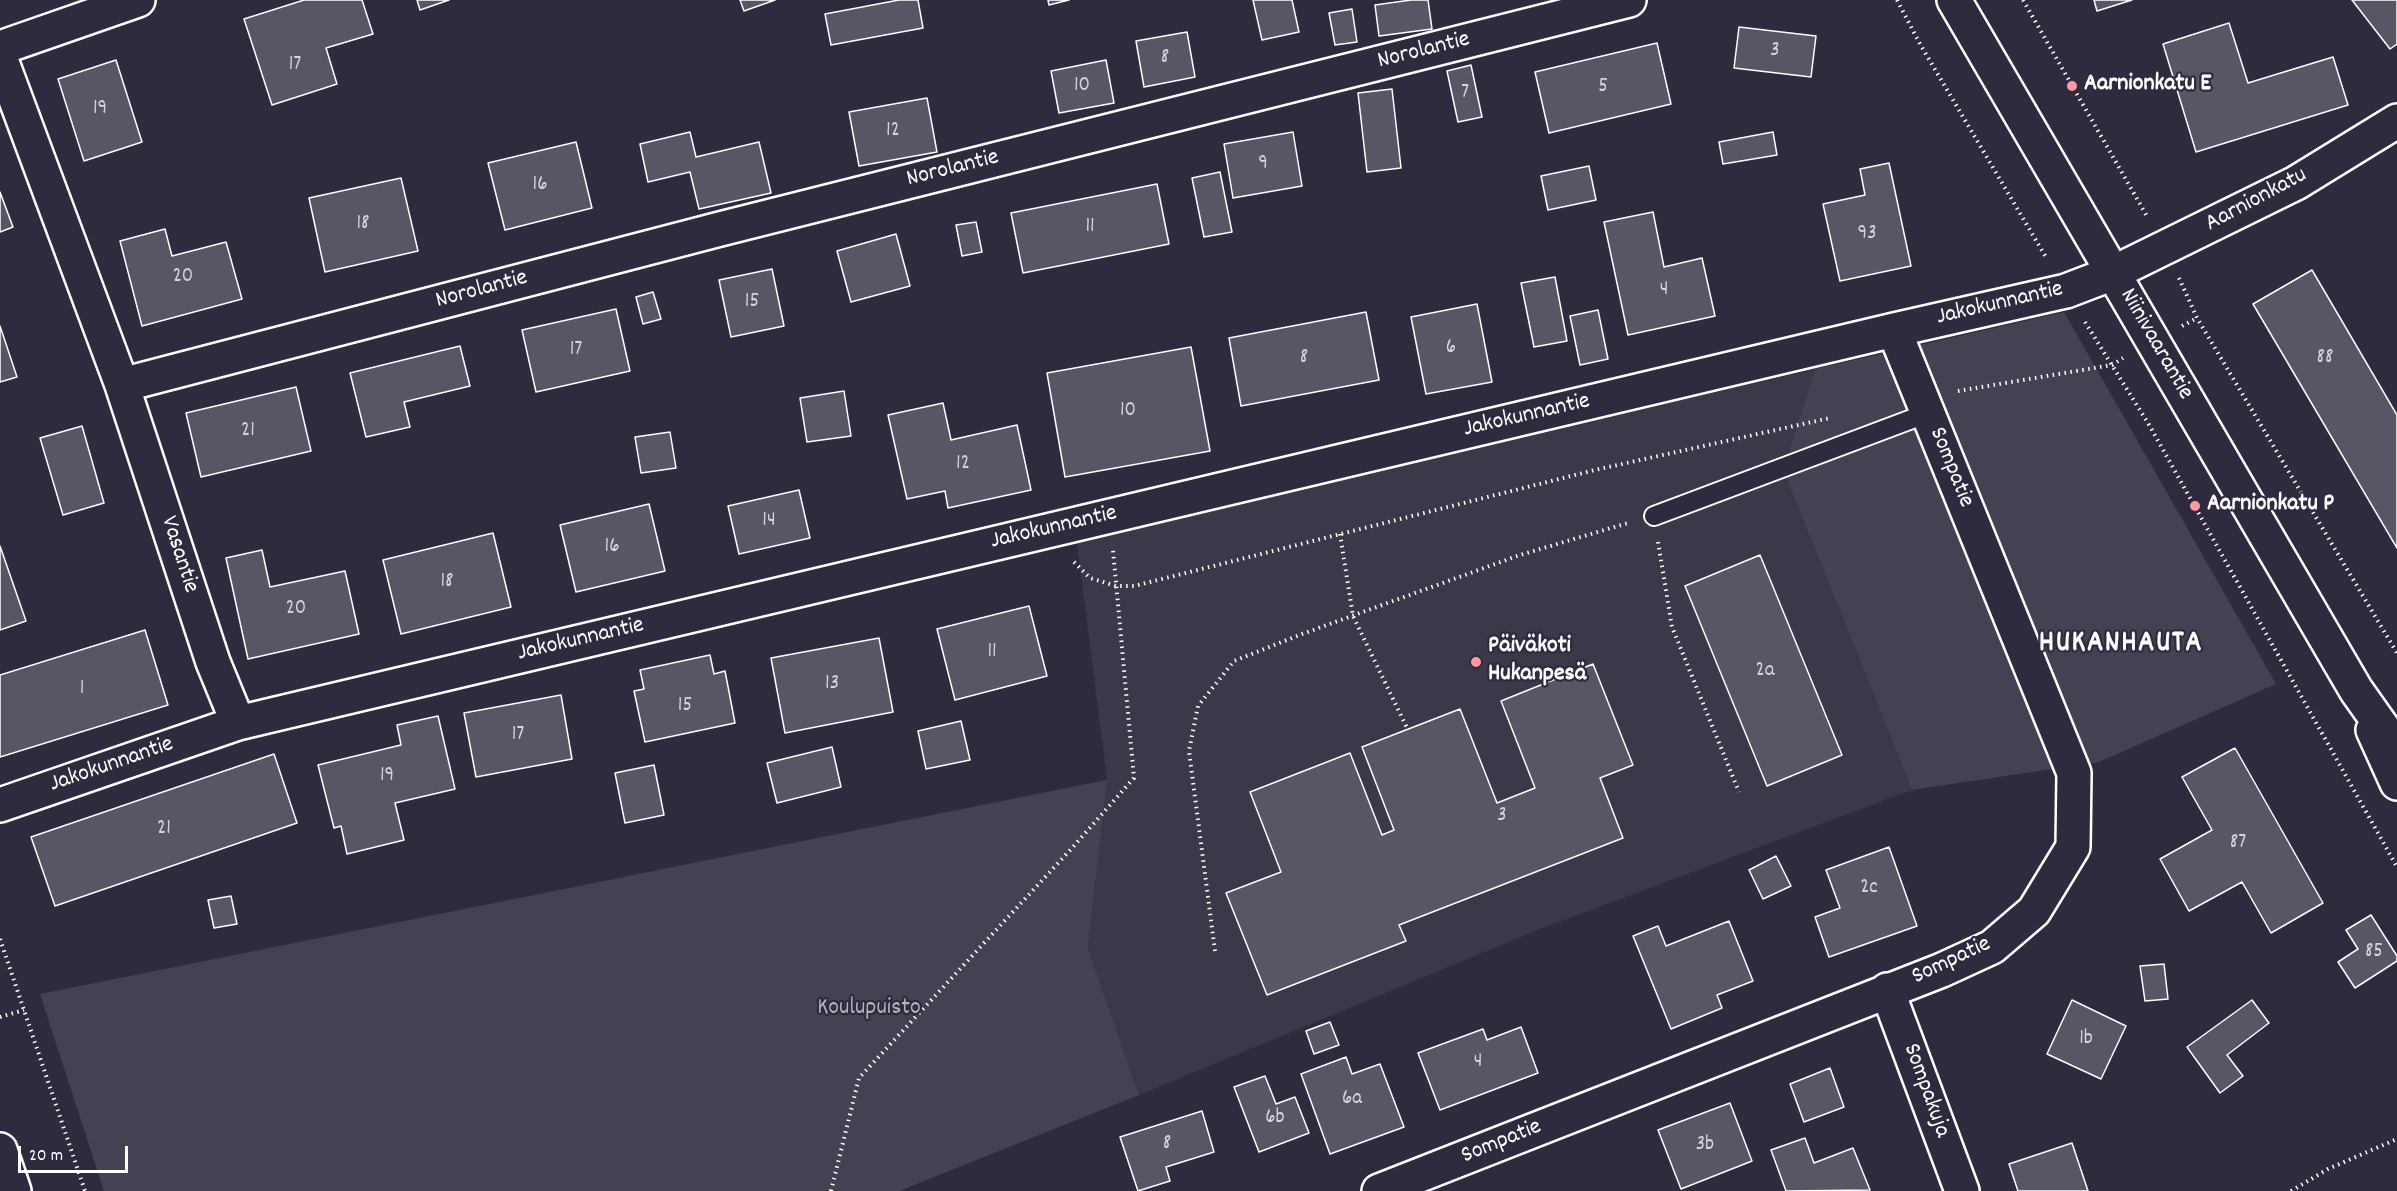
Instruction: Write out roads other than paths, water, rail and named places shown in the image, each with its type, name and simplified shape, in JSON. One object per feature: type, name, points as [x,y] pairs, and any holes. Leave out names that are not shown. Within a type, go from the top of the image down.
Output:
[{"type":"street","points":[[0,48],[138,0]]},
{"type":"street","name":"Norolantie","points":[[122,385],[709,232],[1629,0]]},
{"type":"street","name":"Niinivaarantie","points":[[1954,0],[2356,690],[2397,748]]},
{"type":"street","name":"Vasantie","points":[[0,57],[122,385],[213,662],[238,723]]},
{"type":"street","name":"Aarnionkatu","points":[[2113,273],[2296,183],[2397,121]]},
{"type":"street","name":"Jakokunnantie","points":[[0,805],[238,723],[1110,515],[2066,291],[2113,273]]},
{"type":"street","name":"Sompatie","points":[[1380,1191],[1942,970],[1992,947],[2034,911],[2073,847],[2074,773],[1894,330]]},
{"type":"street","name":"Niinivaarantie","points":[[2356,690],[2397,783]]},
{"type":"street","name":"Sompakuja","points":[[1887,990],[1962,1191]]},
{"type":"street","points":[[0,1150],[14,1191]]},
{"type":"lane","points":[[1654,516],[1925,405]]},
{"type":"place","name":"Aarnionkatu E","points":[[2072,86]]},
{"type":"place","name":"Aarnionkatu P","points":[[2195,506]]},
{"type":"place","name":"Päiväkoti Hukanpesä","points":[[1476,662]]},
{"type":"district","name":"HUKANHAUTA","points":[[2121,646]]},
{"type":"park label","name":"Koulupuisto","points":[[869,1010]]}]
